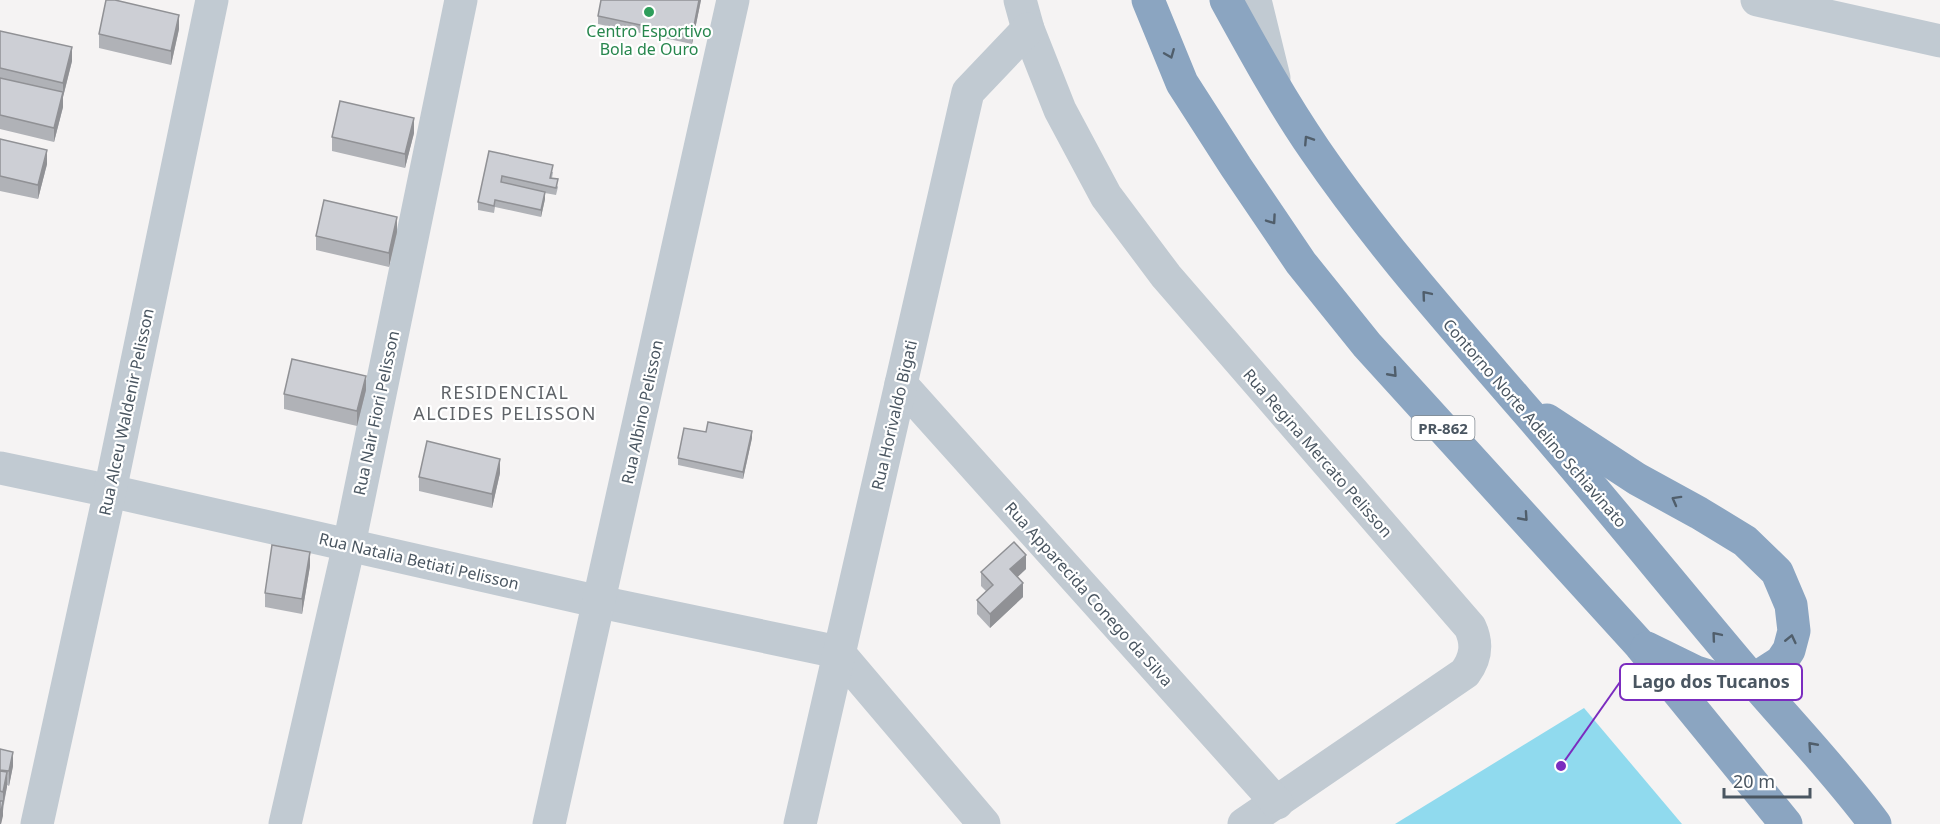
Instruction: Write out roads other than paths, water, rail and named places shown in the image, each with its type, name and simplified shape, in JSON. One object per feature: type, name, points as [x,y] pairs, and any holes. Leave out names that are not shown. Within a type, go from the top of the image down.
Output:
[{"type":"highway","name":"PR-862","points":[[1148,0],[1182,83],[1300,264],[1367,345],[1640,645],[1786,824]]},
{"type":"highway","name":"Contorno Norte Adelino Schiavinato","points":[[1226,0],[1279,94],[1314,149],[1366,220],[1437,309],[1518,401],[1753,680],[1819,753],[1875,824]]},
{"type":"highway","points":[[1518,401],[1637,479],[1745,541],[1777,572],[1791,605],[1794,631],[1789,650],[1781,662],[1753,680],[1715,678],[1696,672],[1640,645]]},
{"type":"street","name":"Rua Alceu Waldenir Pelisson","points":[[37,824],[110,491],[212,0]]},
{"type":"street","name":"Rua Nair Fiori Pelisson","points":[[285,824],[349,545],[461,0]]},
{"type":"street","name":"Rua Albino Pelisson","points":[[549,824],[733,0]]},
{"type":"street","points":[[1255,0],[1279,94]]},
{"type":"street","points":[[1757,0],[1940,42]]},
{"type":"street","name":"Rua Horivaldo Bigati","points":[[800,824],[968,92],[1024,14]]},
{"type":"street","name":"Rua Regina Mercato Pelisson","points":[[1024,14],[1060,110],[1106,196],[1166,276],[1470,627],[1475,639],[1472,664],[1465,673],[1244,824]]},
{"type":"street","name":"Rua Apparecida Conego da Silva","points":[[901,384],[1277,803]]},
{"type":"street","name":"Rua Natalia Betiati Pelisson","points":[[0,468],[600,602],[838,652]]},
{"type":"street","points":[[838,652],[984,824]]},
{"type":"water","points":[[1584,708],[1682,824],[1395,824]]},
{"type":"place","name":"Centro Esportivo Bola de Ouro","points":[[649,12]]},
{"type":"place","name":"Lago dos Tucanos","points":[[1561,766]]},
{"type":"district","name":"RESIDENCIAL ALCIDES PELISSON","points":[[505,402]]}]
